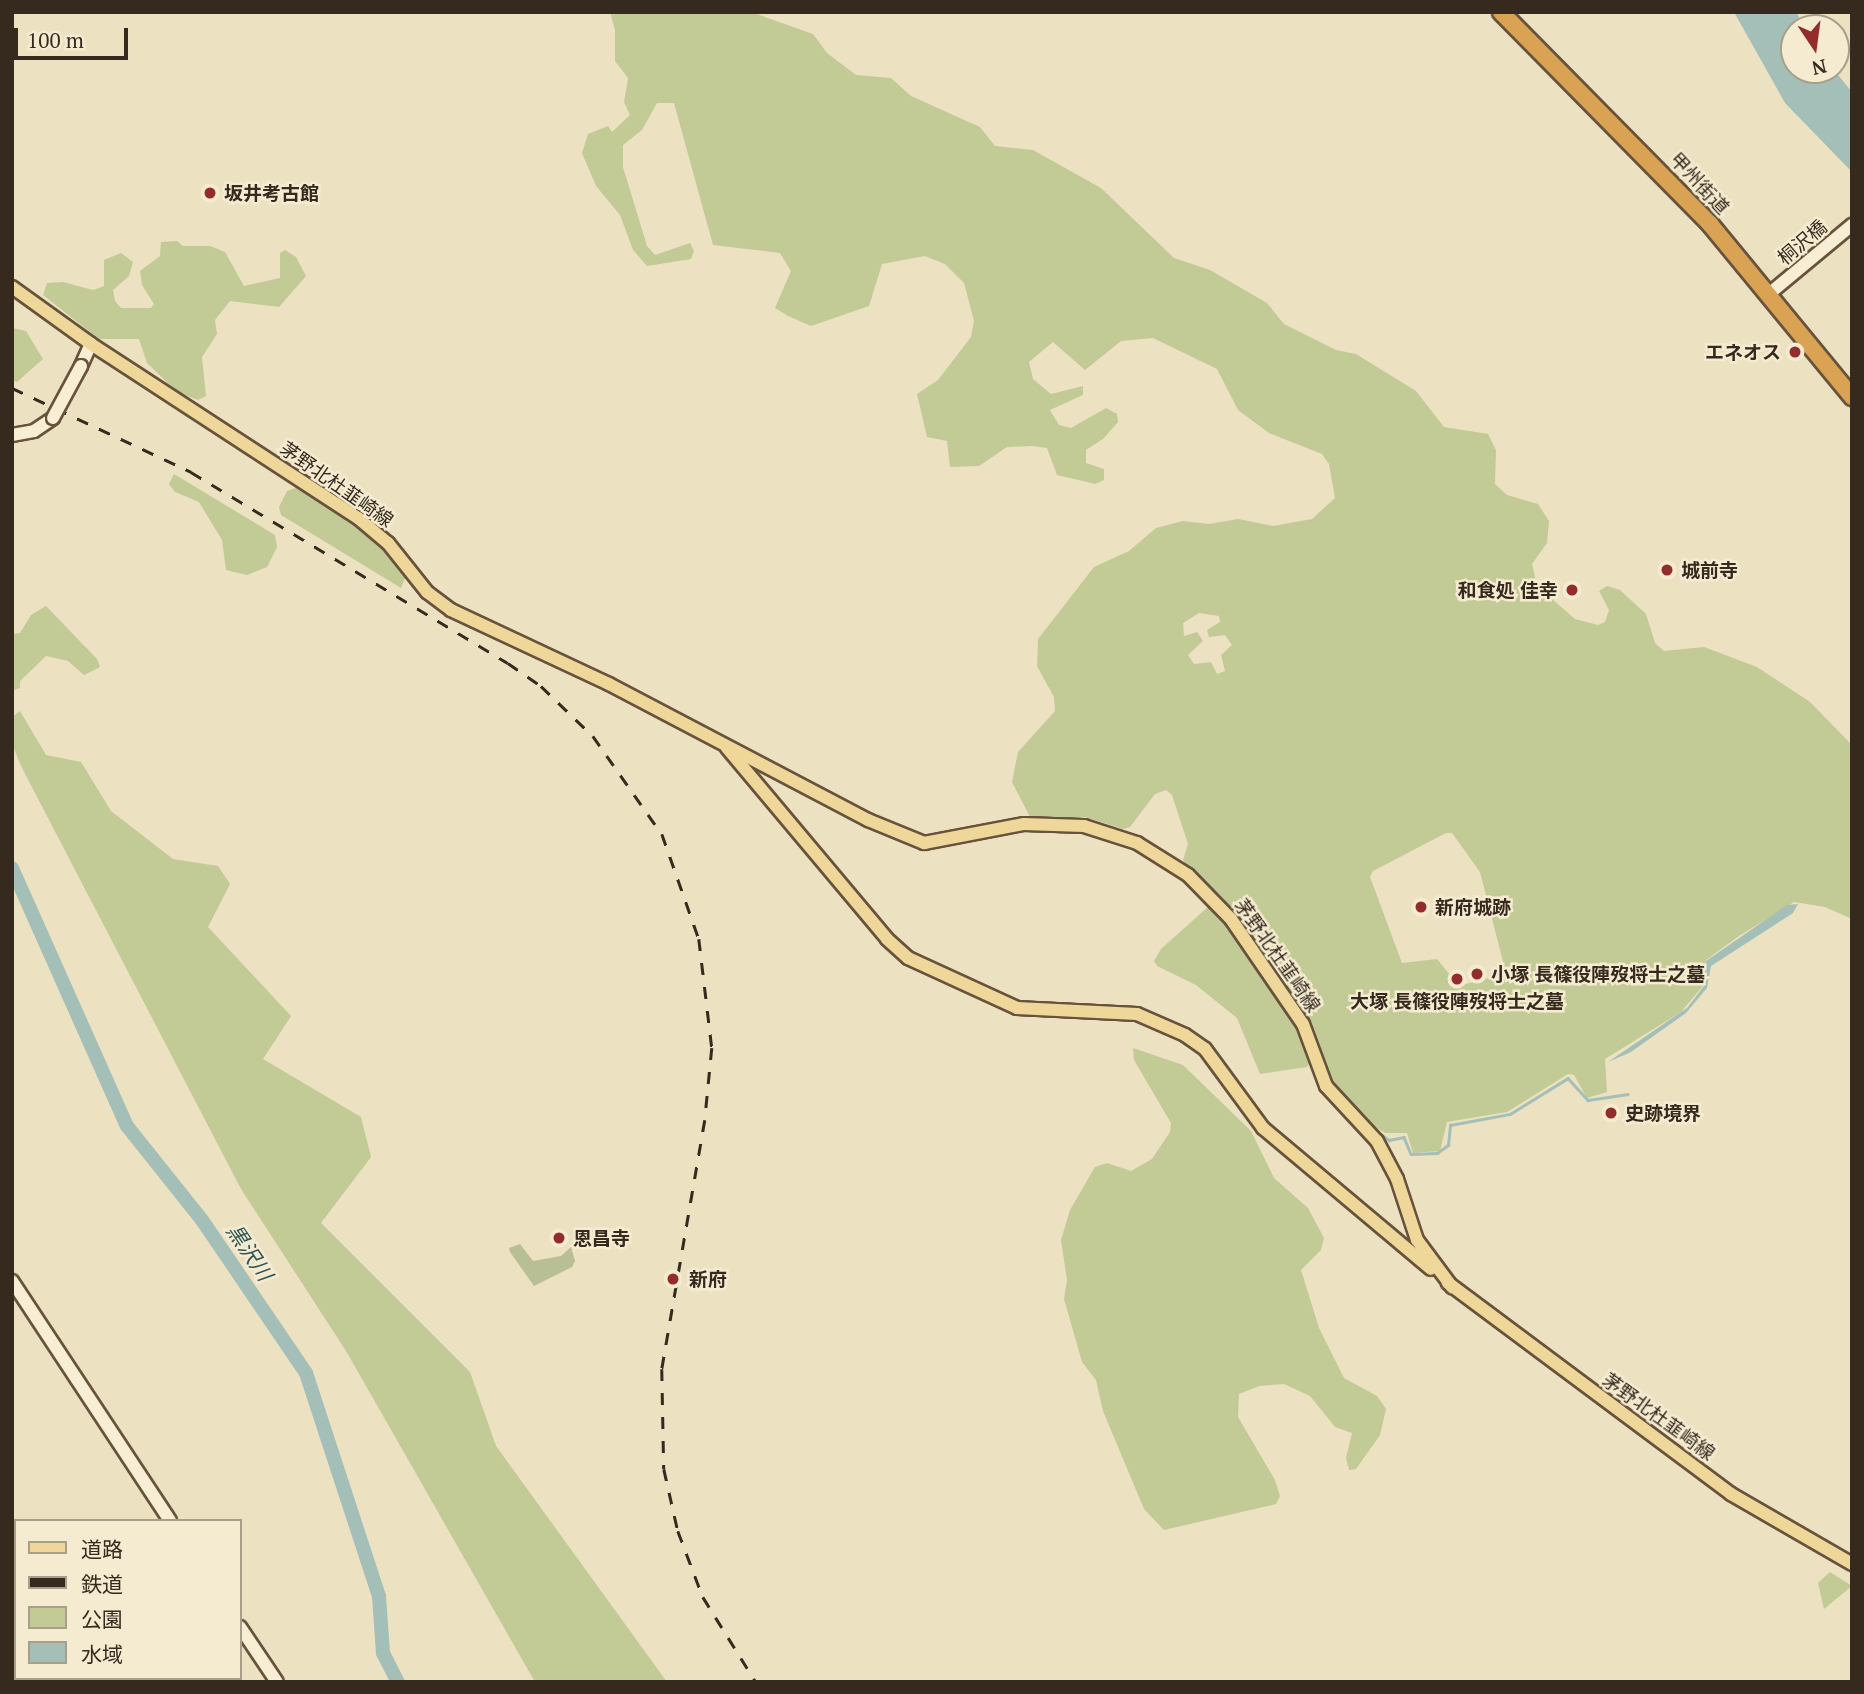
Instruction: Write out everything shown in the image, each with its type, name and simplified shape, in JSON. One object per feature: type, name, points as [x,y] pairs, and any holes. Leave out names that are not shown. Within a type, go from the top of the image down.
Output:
[{"type":"highway","name":"甲州街道","points":[[1501,12],[1640,149],[1773,291],[1852,397]]},
{"type":"main road","name":"茅野北杜韮崎線","points":[[12,287],[91,344],[358,518],[388,543],[427,592],[451,610],[716,739],[915,842],[953,840],[1024,824],[1063,823],[1119,835],[1188,875],[1231,919],[1303,1024],[1326,1086],[1377,1141],[1394,1171],[1417,1240],[1452,1287]]},
{"type":"main road","name":"茅野北杜韮崎線","points":[[716,739],[887,939],[908,958],[1017,1009],[1137,1014],[1185,1035],[1205,1049],[1263,1128],[1452,1287],[1731,1494],[1852,1564]]},
{"type":"street","name":"桐沢橋","points":[[1773,291],[1852,225]]},
{"type":"street","points":[[12,435],[34,431],[53,418],[91,344]]},
{"type":"street","points":[[12,1282],[169,1519]]},
{"type":"street","points":[[242,1630],[276,1682]]},
{"type":"green space","points":[[610,12],[751,12],[813,34],[827,53],[856,75],[891,78],[911,96],[980,127],[995,146],[1033,150],[1101,188],[1174,258],[1210,270],[1267,303],[1284,324],[1336,350],[1356,354],[1416,391],[1444,427],[1488,434],[1496,450],[1495,484],[1507,495],[1538,504],[1549,521],[1547,543],[1532,564],[1537,586],[1575,619],[1598,625],[1605,622],[1609,610],[1599,591],[1607,586],[1620,590],[1646,614],[1655,643],[1664,651],[1704,647],[1757,667],[1810,702],[1852,745],[1852,919],[1825,907],[1794,902],[1739,936],[1706,960],[1703,986],[1681,1012],[1605,1059],[1607,1092],[1587,1098],[1574,1075],[1568,1074],[1507,1112],[1447,1122],[1440,1151],[1413,1153],[1407,1133],[1385,1133],[1367,1122],[1335,1092],[1310,1029],[1187,868],[1183,860],[1188,844],[1172,795],[1166,790],[1155,794],[1130,827],[1123,829],[1085,817],[1030,817],[1012,782],[1018,752],[1055,711],[1054,697],[1037,666],[1038,639],[1094,567],[1129,551],[1156,528],[1183,521],[1209,524],[1238,519],[1273,526],[1312,519],[1335,498],[1329,464],[1322,454],[1269,433],[1238,410],[1217,369],[1153,338],[1121,341],[1085,370],[1053,342],[1029,362],[1033,379],[1051,394],[1083,386],[1083,395],[1050,410],[1059,425],[1071,428],[1106,408],[1117,414],[1118,422],[1103,439],[1086,450],[1086,463],[1104,469],[1104,480],[1095,484],[1057,475],[1047,448],[1033,446],[1007,447],[979,466],[950,467],[947,441],[927,437],[917,394],[938,380],[971,337],[974,321],[964,283],[945,264],[925,256],[882,264],[869,306],[811,326],[775,308],[791,271],[780,253],[713,245],[674,103],[657,103],[642,130],[623,145],[623,167],[647,246],[655,255],[690,243],[694,251],[691,259],[647,266],[633,250],[620,215],[596,186],[582,153],[588,134],[608,126],[612,132],[630,115],[624,102],[628,78],[615,61],[615,30]],"holes":[[[1199,613],[1219,616],[1220,622],[1207,630],[1209,637],[1225,635],[1232,645],[1221,655],[1225,671],[1217,674],[1211,662],[1194,664],[1188,655],[1203,641],[1197,632],[1184,636],[1183,623]],[[1446,833],[1452,833],[1480,872],[1506,973],[1459,986],[1437,959],[1402,963],[1370,877],[1373,871]]]},
{"type":"green space","points":[[177,241],[183,246],[210,246],[225,252],[244,286],[280,278],[280,253],[285,250],[296,257],[306,276],[279,307],[230,301],[215,320],[217,334],[202,357],[206,396],[198,400],[177,392],[147,363],[139,339],[99,339],[43,295],[47,283],[63,282],[93,290],[104,286],[104,260],[121,253],[133,262],[129,276],[113,290],[115,301],[121,308],[151,308],[154,304],[142,285],[140,271],[160,256],[161,242]]},
{"type":"green space","points":[[12,328],[26,331],[43,359],[17,382],[12,380]]},
{"type":"green space","points":[[174,474],[275,535],[277,547],[267,567],[247,575],[226,570],[222,540],[199,502],[175,492],[169,484]]},
{"type":"green space","points":[[296,488],[362,530],[386,552],[405,578],[401,588],[281,515],[279,507],[287,491]]},
{"type":"green space","points":[[46,606],[97,659],[100,667],[84,675],[68,661],[46,656],[20,681],[20,688],[12,691],[12,634],[20,633],[31,615]]},
{"type":"green space","points":[[20,711],[46,755],[81,762],[111,811],[173,859],[218,866],[230,884],[208,927],[291,1016],[263,1059],[361,1117],[371,1157],[321,1223],[470,1372],[496,1446],[667,1682],[535,1682],[346,1351],[241,1189],[22,768],[12,744],[12,717]]},
{"type":"green space","points":[[1209,906],[1214,906],[1239,938],[1299,1027],[1311,1060],[1307,1067],[1260,1074],[1237,1018],[1196,985],[1157,966],[1154,961],[1161,949]]},
{"type":"green space","points":[[1133,1048],[1183,1065],[1251,1131],[1274,1178],[1308,1208],[1324,1238],[1321,1250],[1301,1270],[1319,1328],[1344,1378],[1377,1396],[1386,1409],[1380,1435],[1356,1469],[1349,1470],[1346,1458],[1352,1433],[1335,1427],[1310,1396],[1284,1384],[1259,1386],[1239,1394],[1238,1417],[1275,1480],[1280,1496],[1276,1504],[1164,1530],[1144,1509],[1103,1411],[1096,1380],[1082,1362],[1064,1299],[1067,1280],[1061,1240],[1070,1210],[1095,1167],[1107,1163],[1131,1171],[1152,1159],[1170,1132],[1171,1123],[1134,1060]]},
{"type":"green space","points":[[520,1244],[533,1261],[561,1256],[571,1247],[575,1261],[572,1267],[534,1286],[510,1252],[509,1248]]},
{"type":"green space","points":[[1830,1572],[1852,1586],[1824,1609],[1818,1583]]},
{"type":"water","points":[[1734,12],[1796,12],[1797,14],[1780,14],[1780,84],[1845,84],[1852,92],[1852,172],[1785,103]]},
{"type":"water","points":[[1798,904],[1793,913],[1711,966],[1707,988],[1686,1013],[1631,1052],[1608,1062],[1687,1008],[1704,986],[1706,961],[1787,905]]},
{"type":"waterway","name":"黒沢川","points":[[12,868],[127,1126],[202,1220],[306,1373],[379,1596],[383,1653],[398,1682]]},
{"type":"waterway","points":[[1374,1129],[1389,1140],[1404,1137],[1411,1154],[1437,1153],[1448,1145],[1450,1125],[1510,1114],[1568,1078],[1588,1100],[1628,1094]]},
{"type":"railway","points":[[12,388],[191,472],[508,663],[541,686],[593,736],[662,834],[699,939],[712,1048],[705,1120],[662,1369],[664,1469],[678,1531],[703,1597],[756,1682]]},
{"type":"place","name":"坂井考古館","points":[[210,193]]},
{"type":"place","name":"エネオス","points":[[1795,352]]},
{"type":"place","name":"城前寺","points":[[1667,570]]},
{"type":"place","name":"和食処 佳幸","points":[[1572,590]]},
{"type":"place","name":"新府城跡","points":[[1421,907]]},
{"type":"place","name":"小塚 長篠役陣歿将士之墓","points":[[1477,974]]},
{"type":"place","name":"大塚 長篠役陣歿将士之墓","points":[[1457,979]]},
{"type":"place","name":"史跡境界","points":[[1611,1113]]},
{"type":"place","name":"恩昌寺","points":[[559,1238]]},
{"type":"place","name":"新府","points":[[673,1279]]}]
